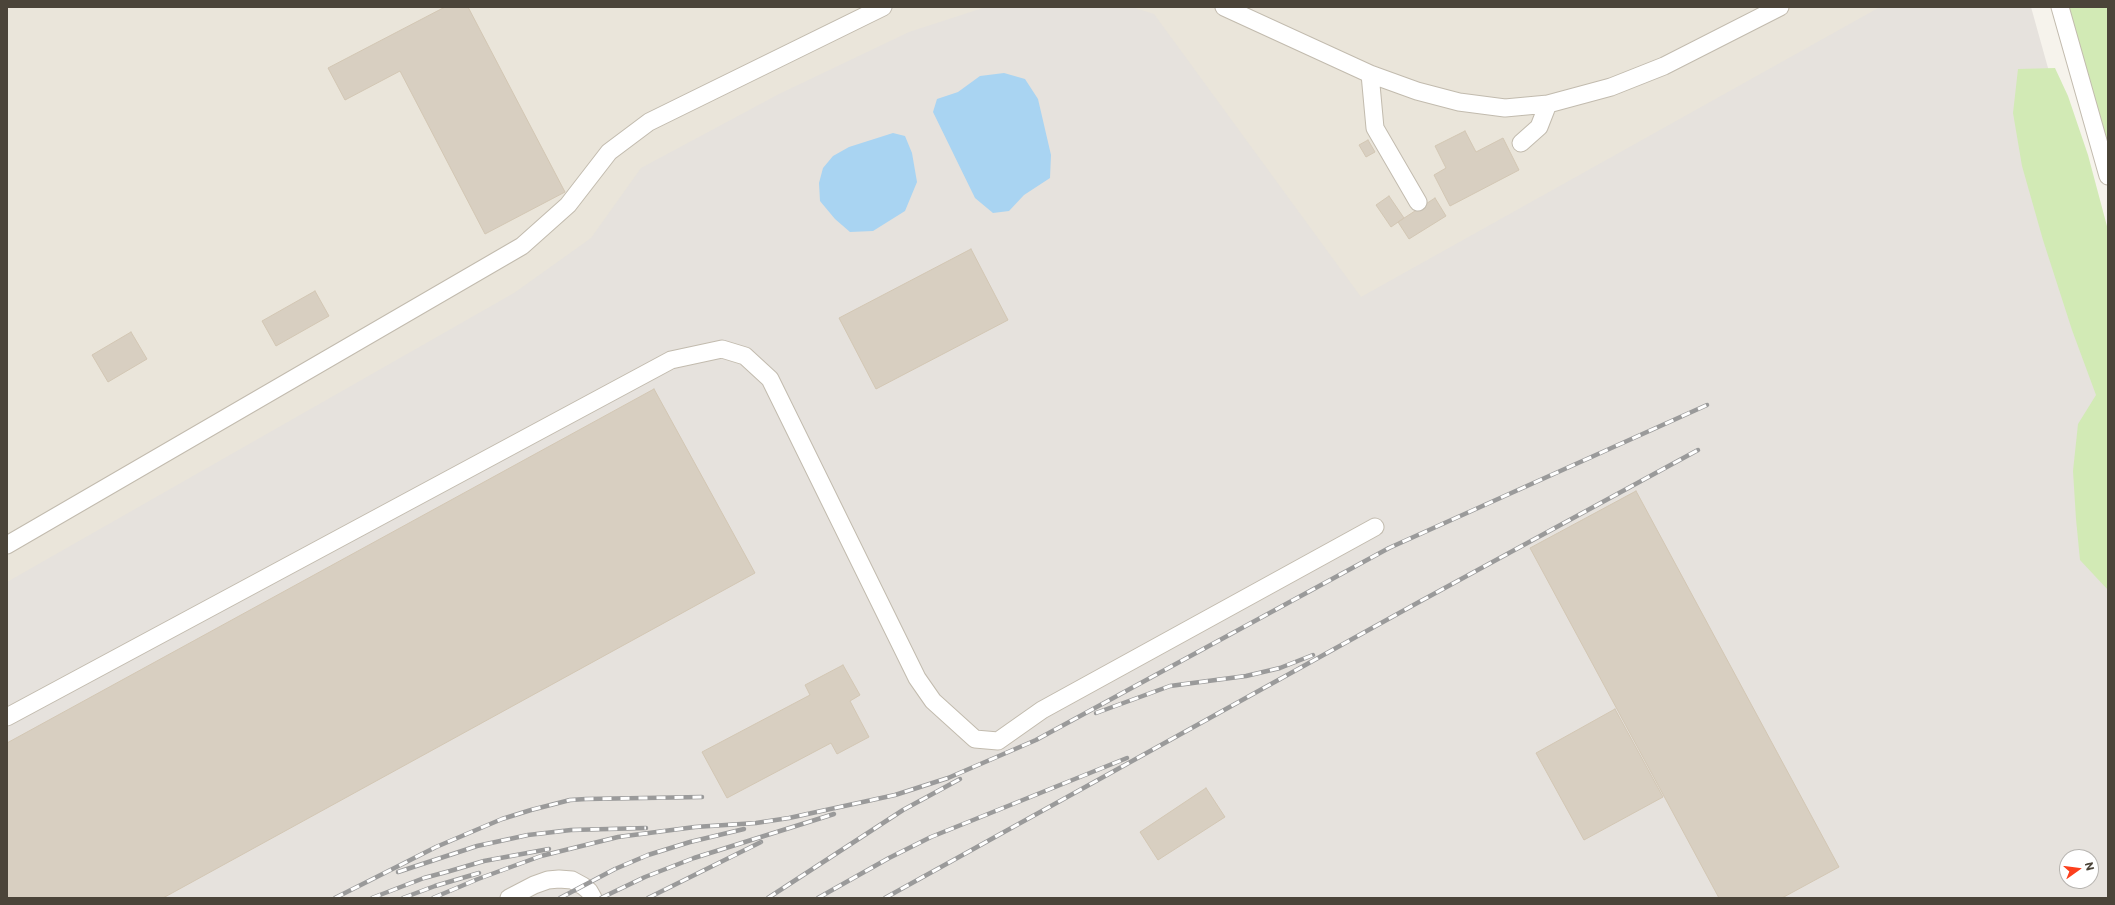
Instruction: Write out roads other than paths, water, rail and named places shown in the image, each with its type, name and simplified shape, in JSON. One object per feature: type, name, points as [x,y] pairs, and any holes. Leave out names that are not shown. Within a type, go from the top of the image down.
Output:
[{"type":"street","points":[[7,545],[522,246],[568,205],[609,152],[650,122],[884,7]]},
{"type":"street","points":[[1224,7],[1370,74],[1417,91],[1459,102],[1505,108],[1548,104],[1611,87],[1664,66],[1780,7]]},
{"type":"street","points":[[2060,7],[2108,176]]},
{"type":"street","points":[[1370,74],[1375,128],[1418,202]]},
{"type":"street","points":[[1521,143],[1539,127],[1548,104]]},
{"type":"street","points":[[7,717],[671,360],[722,349],[745,356],[770,378],[917,678],[934,702],[975,739],[998,741],[1042,710],[1375,528]]},
{"type":"street","points":[[509,898],[534,885],[559,879],[572,880],[583,886],[589,891],[593,898]]},
{"type":"water","points":[[1004,73],[1025,79],[1038,99],[1051,155],[1050,178],[1024,195],[1009,211],[993,213],[975,198],[933,112],[937,99],[958,92],[980,76]]},
{"type":"water","points":[[893,133],[905,136],[912,153],[917,182],[905,211],[873,231],[850,232],[835,219],[820,201],[819,183],[823,168],[833,156],[849,147]]},
{"type":"railway","points":[[433,898],[478,879],[541,856],[618,837],[695,827],[756,823],[789,818],[895,795],[948,778],[1036,740],[1389,548],[1707,405]]},
{"type":"railway","points":[[885,898],[1419,602],[1698,450]]},
{"type":"railway","points":[[1096,713],[1170,686],[1246,676],[1280,668],[1313,655]]},
{"type":"railway","points":[[818,898],[889,858],[931,837],[1127,758]]},
{"type":"railway","points":[[768,898],[903,810],[960,779]]},
{"type":"railway","points":[[335,898],[436,847],[502,819],[531,810],[570,800],[702,797]]},
{"type":"railway","points":[[601,898],[645,877],[694,858],[834,814]]},
{"type":"railway","points":[[398,872],[477,846],[528,835],[571,830],[646,828]]},
{"type":"railway","points":[[560,898],[615,869],[648,855],[690,842],[744,829]]},
{"type":"railway","points":[[648,898],[761,842]]},
{"type":"railway","points":[[372,898],[424,878],[484,861],[549,849]]},
{"type":"railway","points":[[403,898],[435,886],[479,873]]}]
